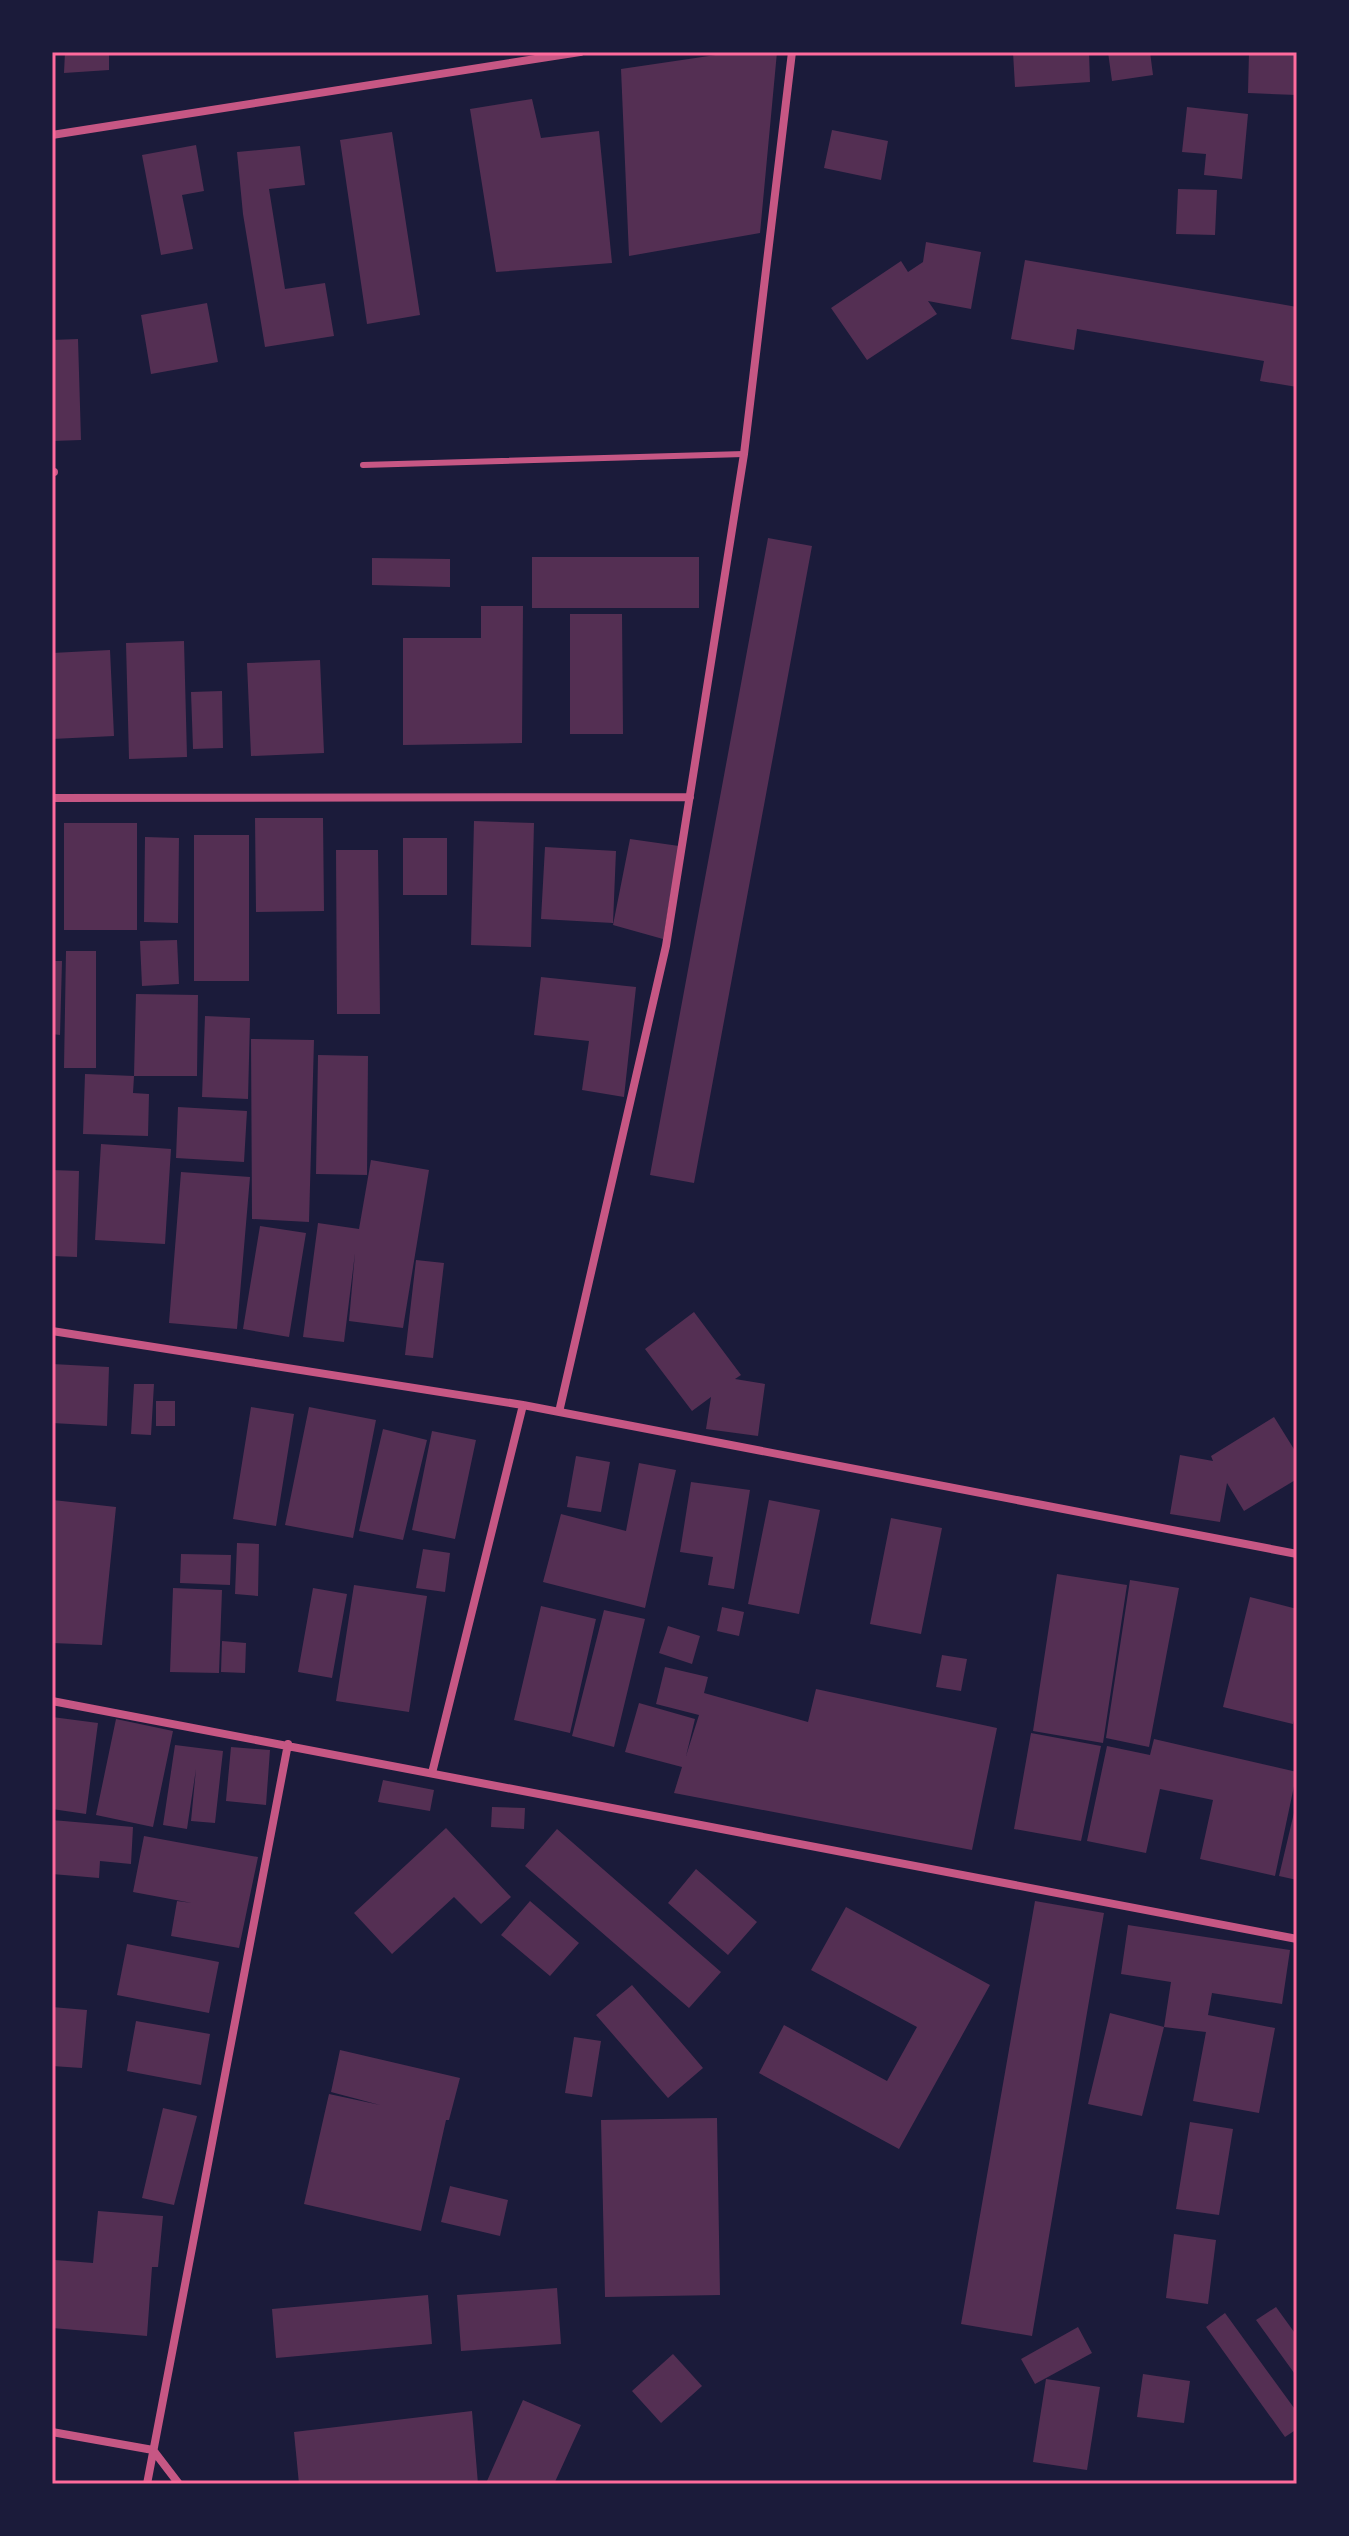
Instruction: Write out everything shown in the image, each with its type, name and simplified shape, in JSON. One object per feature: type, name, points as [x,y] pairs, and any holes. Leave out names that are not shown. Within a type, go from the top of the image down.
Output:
[{"type":"street","points":[[52,135],[580,52]]},
{"type":"street","points":[[559,1412],[666,946],[744,454],[792,52]]},
{"type":"street","points":[[52,798],[690,797]]},
{"type":"street","points":[[52,1331],[523,1405],[1297,1554]]},
{"type":"street","points":[[432,1773],[523,1405]]},
{"type":"street","points":[[52,1701],[1297,1939]]},
{"type":"street","points":[[147,2484],[288,1744]]},
{"type":"street","points":[[52,2432],[153,2450],[179,2484]]},
{"type":"lane","points":[[363,465],[744,454]]},
{"type":"building","points":[[65,52],[109,52],[109,70],[64,73]]},
{"type":"building","points":[[736,52],[777,52],[760,233],[629,256],[621,69]]},
{"type":"building","points":[[1013,52],[1089,52],[1090,82],[1015,87]]},
{"type":"building","points":[[1108,52],[1150,52],[1153,75],[1112,81]]},
{"type":"building","points":[[1249,52],[1297,52],[1297,95],[1248,93]]},
{"type":"building","points":[[532,99],[541,138],[599,131],[612,263],[496,272],[470,109]]},
{"type":"building","points":[[1187,107],[1248,114],[1242,179],[1204,175],[1206,154],[1182,152]]},
{"type":"building","points":[[832,130],[888,141],[881,180],[824,168]]},
{"type":"building","points":[[392,132],[420,315],[367,324],[340,140]]},
{"type":"building","points":[[196,145],[204,191],[182,195],[193,249],[161,255],[142,155]]},
{"type":"building","points":[[300,146],[305,185],[269,189],[285,289],[325,283],[334,336],[265,347],[243,214],[237,152]]},
{"type":"building","points":[[1178,189],[1217,190],[1215,235],[1176,234]]},
{"type":"building","points":[[926,242],[981,252],[971,309],[928,301],[937,314],[867,360],[831,308],[901,261],[908,272],[923,262]]},
{"type":"building","points":[[1025,260],[1297,307],[1297,387],[1260,381],[1264,361],[1077,329],[1074,350],[1011,339]]},
{"type":"building","points":[[207,303],[218,362],[151,374],[141,315]]},
{"type":"building","points":[[78,339],[81,440],[52,441],[52,340]]},
{"type":"building","points":[[768,538],[812,546],[694,1183],[650,1175]]},
{"type":"building","points":[[532,557],[699,557],[699,608],[532,608]]},
{"type":"building","points":[[372,558],[450,559],[450,587],[372,585]]},
{"type":"building","points":[[481,606],[523,606],[522,743],[403,745],[403,638],[481,638]]},
{"type":"building","points":[[570,614],[622,614],[623,734],[570,734]]},
{"type":"building","points":[[184,641],[187,757],[129,759],[126,643]]},
{"type":"building","points":[[110,650],[114,736],[52,739],[52,653]]},
{"type":"building","points":[[320,660],[324,753],[251,756],[247,663]]},
{"type":"building","points":[[222,691],[223,748],[193,749],[191,692]]},
{"type":"building","points":[[255,818],[323,818],[324,911],[256,912]]},
{"type":"building","points":[[474,821],[534,823],[531,947],[471,945]]},
{"type":"building","points":[[64,823],[137,823],[137,930],[64,930]]},
{"type":"building","points":[[194,835],[249,835],[249,981],[194,981]]},
{"type":"building","points":[[145,837],[179,838],[178,923],[144,922]]},
{"type":"building","points":[[403,838],[447,838],[447,895],[403,895]]},
{"type":"building","points":[[630,839],[679,846],[663,939],[613,925]]},
{"type":"building","points":[[545,847],[616,851],[613,923],[541,919]]},
{"type":"building","points":[[336,850],[378,850],[380,1014],[337,1014]]},
{"type":"building","points":[[177,940],[179,984],[142,986],[140,941]]},
{"type":"building","points":[[66,951],[96,951],[96,1068],[64,1068]]},
{"type":"building","points":[[52,961],[62,961],[60,1035],[52,1034]]},
{"type":"building","points":[[541,977],[636,987],[624,1097],[582,1090],[589,1041],[534,1035]]},
{"type":"building","points":[[136,994],[198,995],[197,1076],[134,1076]]},
{"type":"building","points":[[205,1016],[250,1018],[248,1099],[202,1097]]},
{"type":"building","points":[[251,1039],[314,1040],[309,1222],[252,1219]]},
{"type":"building","points":[[318,1055],[368,1056],[367,1175],[316,1174]]},
{"type":"building","points":[[85,1074],[134,1076],[133,1093],[149,1094],[148,1136],[83,1134]]},
{"type":"building","points":[[178,1107],[247,1111],[244,1162],[176,1158]]},
{"type":"building","points":[[101,1144],[171,1149],[165,1244],[95,1240]]},
{"type":"building","points":[[371,1160],[429,1170],[403,1328],[349,1321],[355,1253],[344,1342],[303,1337],[318,1223],[359,1229]]},
{"type":"building","points":[[52,1170],[79,1171],[77,1257],[52,1256]]},
{"type":"building","points":[[181,1172],[250,1177],[237,1329],[169,1323]]},
{"type":"building","points":[[260,1226],[306,1233],[289,1337],[243,1329]]},
{"type":"building","points":[[416,1260],[444,1263],[433,1358],[405,1355]]},
{"type":"building","points":[[694,1312],[741,1375],[735,1379],[765,1384],[758,1436],[706,1429],[711,1397],[692,1411],[645,1349]]},
{"type":"building","points":[[52,1364],[109,1367],[107,1426],[52,1423]]},
{"type":"building","points":[[134,1384],[154,1384],[151,1435],[131,1434]]},
{"type":"building","points":[[156,1401],[175,1401],[175,1426],[156,1426]]},
{"type":"building","points":[[251,1407],[294,1414],[276,1526],[233,1519]]},
{"type":"building","points":[[309,1407],[376,1420],[353,1538],[285,1525]]},
{"type":"building","points":[[1274,1417],[1297,1454],[1297,1479],[1244,1511],[1227,1483],[1220,1522],[1170,1514],[1180,1455],[1213,1461],[1211,1456]]},
{"type":"building","points":[[383,1429],[427,1440],[403,1540],[359,1531]]},
{"type":"building","points":[[432,1431],[476,1440],[455,1539],[412,1530]]},
{"type":"building","points":[[576,1456],[610,1462],[601,1512],[567,1507]]},
{"type":"building","points":[[639,1463],[676,1470],[645,1608],[543,1582],[561,1514],[626,1531]]},
{"type":"building","points":[[691,1482],[750,1490],[734,1589],[708,1585],[713,1557],[680,1552]]},
{"type":"building","points":[[53,1500],[116,1507],[102,1645],[52,1643]]},
{"type":"building","points":[[769,1500],[820,1510],[799,1614],[748,1604]]},
{"type":"building","points":[[891,1518],[942,1528],[921,1634],[870,1624]]},
{"type":"building","points":[[237,1543],[259,1544],[258,1596],[235,1594]]},
{"type":"building","points":[[423,1549],[450,1553],[445,1592],[416,1588]]},
{"type":"building","points":[[181,1554],[231,1555],[230,1585],[180,1583]]},
{"type":"building","points":[[1057,1574],[1127,1585],[1103,1743],[1033,1731]]},
{"type":"building","points":[[1130,1580],[1179,1588],[1149,1747],[1106,1738]]},
{"type":"building","points":[[354,1585],[427,1596],[409,1712],[336,1701]]},
{"type":"building","points":[[173,1588],[222,1590],[219,1673],[170,1672]]},
{"type":"building","points":[[313,1588],[347,1594],[332,1678],[298,1672]]},
{"type":"building","points":[[1250,1597],[1297,1609],[1297,1706],[1293,1724],[1223,1707]]},
{"type":"building","points":[[541,1606],[596,1619],[570,1733],[514,1720]]},
{"type":"building","points":[[722,1607],[744,1612],[739,1636],[717,1631]]},
{"type":"building","points":[[604,1610],[645,1619],[614,1747],[572,1736]]},
{"type":"building","points":[[668,1626],[700,1636],[692,1664],[659,1653]]},
{"type":"building","points":[[222,1641],[246,1643],[245,1673],[221,1672]]},
{"type":"building","points":[[942,1655],[967,1659],[961,1691],[936,1687]]},
{"type":"building","points":[[665,1667],[708,1677],[704,1693],[808,1722],[816,1689],[997,1728],[972,1850],[674,1793],[682,1767],[625,1752],[639,1703],[695,1719],[686,1756],[699,1715],[656,1704]]},
{"type":"building","points":[[52,1717],[98,1723],[86,1814],[52,1809]]},
{"type":"building","points":[[116,1719],[173,1731],[153,1827],[96,1815]]},
{"type":"building","points":[[1031,1733],[1101,1746],[1081,1841],[1014,1829]]},
{"type":"building","points":[[1154,1739],[1297,1772],[1275,1876],[1200,1859],[1213,1800],[1160,1789],[1146,1853],[1087,1841],[1107,1746],[1150,1755]]},
{"type":"building","points":[[175,1745],[223,1751],[215,1823],[191,1821],[196,1769],[187,1829],[163,1825]]},
{"type":"building","points":[[231,1747],[270,1750],[266,1805],[226,1801]]},
{"type":"building","points":[[383,1780],[434,1790],[430,1811],[378,1802]]},
{"type":"building","points":[[1297,1800],[1297,1880],[1279,1876]]},
{"type":"building","points":[[492,1807],[525,1808],[524,1829],[491,1827]]},
{"type":"building","points":[[52,1820],[133,1827],[131,1864],[100,1861],[99,1878],[52,1874]]},
{"type":"building","points":[[446,1828],[511,1897],[481,1924],[454,1897],[392,1954],[354,1913]]},
{"type":"building","points":[[557,1829],[721,1972],[689,2008],[525,1866]]},
{"type":"building","points":[[144,1836],[258,1857],[239,1948],[171,1936],[177,1901],[192,1903],[133,1892]]},
{"type":"building","points":[[696,1869],[757,1922],[728,1955],[668,1903]]},
{"type":"building","points":[[530,1901],[579,1943],[550,1976],[501,1935]]},
{"type":"building","points":[[1035,1901],[1104,1913],[1032,2336],[961,2324]]},
{"type":"building","points":[[846,1907],[990,1985],[899,2149],[759,2073],[784,2025],[887,2081],[917,2027],[811,1970]]},
{"type":"building","points":[[1128,1925],[1290,1950],[1282,2004],[1212,1993],[1208,2015],[1275,2028],[1259,2113],[1193,2101],[1206,2032],[1164,2027],[1171,1982],[1121,1974]]},
{"type":"building","points":[[127,1944],[219,1962],[209,2013],[117,1995]]},
{"type":"building","points":[[632,1985],[703,2068],[668,2098],[596,2015]]},
{"type":"building","points":[[52,2007],[87,2010],[82,2068],[52,2066]]},
{"type":"building","points":[[1110,2013],[1164,2027],[1142,2116],[1088,2104]]},
{"type":"building","points":[[136,2021],[210,2034],[201,2085],[127,2071]]},
{"type":"building","points":[[574,2037],[601,2041],[592,2097],[565,2093]]},
{"type":"building","points":[[340,2050],[460,2078],[449,2120],[446,2120],[421,2231],[304,2204],[329,2094],[380,2105],[331,2092]]},
{"type":"building","points":[[163,2108],[197,2116],[174,2205],[142,2198]]},
{"type":"building","points":[[717,2118],[720,2295],[605,2297],[601,2120]]},
{"type":"building","points":[[1190,2122],[1233,2129],[1219,2215],[1176,2209]]},
{"type":"building","points":[[450,2186],[508,2200],[500,2236],[441,2222]]},
{"type":"building","points":[[98,2211],[163,2216],[158,2267],[152,2267],[147,2336],[52,2328],[55,2260],[93,2263]]},
{"type":"building","points":[[1174,2234],[1216,2240],[1208,2304],[1166,2298]]},
{"type":"building","points":[[557,2288],[561,2344],[461,2351],[457,2295]]},
{"type":"building","points":[[428,2295],[432,2344],[276,2358],[272,2309]]},
{"type":"building","points":[[1276,2307],[1297,2336],[1297,2377],[1256,2320]]},
{"type":"building","points":[[1225,2313],[1297,2412],[1297,2429],[1285,2437],[1206,2327]]},
{"type":"building","points":[[1078,2327],[1092,2353],[1035,2384],[1021,2359]]},
{"type":"building","points":[[673,2354],[702,2386],[661,2423],[632,2391]]},
{"type":"building","points":[[1143,2374],[1190,2381],[1184,2423],[1137,2417]]},
{"type":"building","points":[[1046,2379],[1100,2387],[1087,2470],[1033,2462]]},
{"type":"building","points":[[523,2400],[581,2425],[554,2484],[495,2484],[487,2481]]},
{"type":"building","points":[[472,2411],[478,2484],[299,2484],[294,2432]]}]
